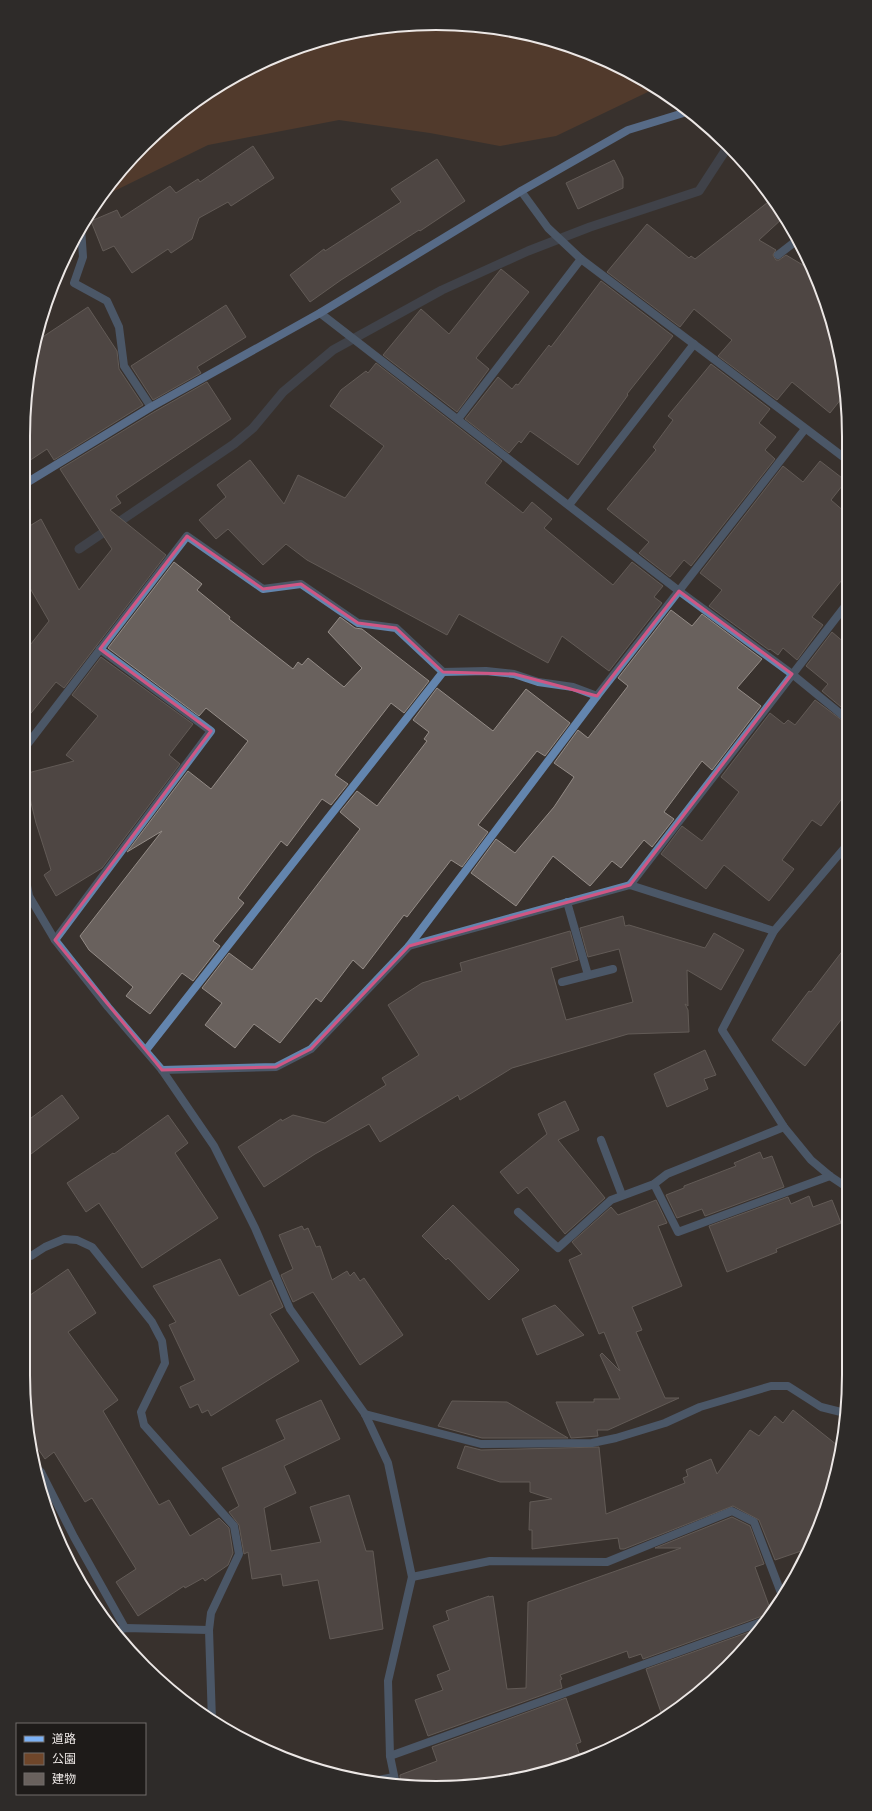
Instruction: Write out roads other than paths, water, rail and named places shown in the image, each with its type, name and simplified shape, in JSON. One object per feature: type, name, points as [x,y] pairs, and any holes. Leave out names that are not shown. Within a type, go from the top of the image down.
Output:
[{"type":"street","points":[[30,481],[151,407],[320,313],[521,190],[628,130],[682,113]]},
{"type":"street","points":[[521,190],[548,228],[581,259],[842,456]]},
{"type":"street","points":[[82,237],[83,257],[74,283],[107,301],[119,327],[124,366],[151,407]]},
{"type":"street","points":[[778,255],[793,243]]},
{"type":"street","points":[[458,420],[581,259]]},
{"type":"street","points":[[320,313],[679,591],[792,674],[842,715]]},
{"type":"street","points":[[569,505],[694,344]]},
{"type":"street","points":[[162,1070],[276,1067],[311,1049],[409,946],[598,696],[805,429]]},
{"type":"street","points":[[30,741],[187,536],[263,589],[301,584],[358,623],[396,628],[443,672],[486,671],[514,674],[538,682],[573,687],[598,696]]},
{"type":"street","points":[[630,885],[842,610]]},
{"type":"street","points":[[55,940],[211,731],[100,649]]},
{"type":"street","points":[[146,1050],[443,672]]},
{"type":"street","points":[[842,851],[774,932],[722,1030],[784,1127],[811,1160],[842,1184]]},
{"type":"street","points":[[409,946],[630,885],[774,932]]},
{"type":"street","points":[[30,898],[55,940],[108,1007],[162,1070],[214,1146],[255,1228],[290,1309],[365,1414],[388,1463],[412,1578],[388,1681],[390,1756],[394,1777],[387,1778]]},
{"type":"street","points":[[567,902],[588,975]]},
{"type":"street","points":[[562,982],[613,969]]},
{"type":"street","points":[[518,1212],[558,1248],[611,1200],[654,1184],[667,1174],[784,1127]]},
{"type":"street","points":[[601,1140],[622,1195]]},
{"type":"street","points":[[654,1184],[678,1232],[830,1176]]},
{"type":"street","points":[[30,1256],[45,1247],[64,1239],[77,1240],[92,1247],[152,1322],[162,1341],[165,1363],[141,1412],[144,1425],[234,1526],[239,1554],[210,1613],[209,1630],[212,1714]]},
{"type":"street","points":[[365,1414],[481,1444],[592,1443],[616,1438],[665,1423],[700,1408],[771,1386],[788,1386],[821,1407],[840,1412]]},
{"type":"street","points":[[44,1479],[125,1628]]},
{"type":"street","points":[[412,1578],[490,1561],[607,1562],[732,1511],[754,1522],[780,1591]]},
{"type":"street","points":[[390,1756],[757,1624]]},
{"type":"street","points":[[120,1630],[125,1628],[209,1630]]},
{"type":"waterway","points":[[79,549],[234,444],[253,428],[283,392],[333,350],[442,290],[528,251],[590,227],[699,191],[725,151]]}]
